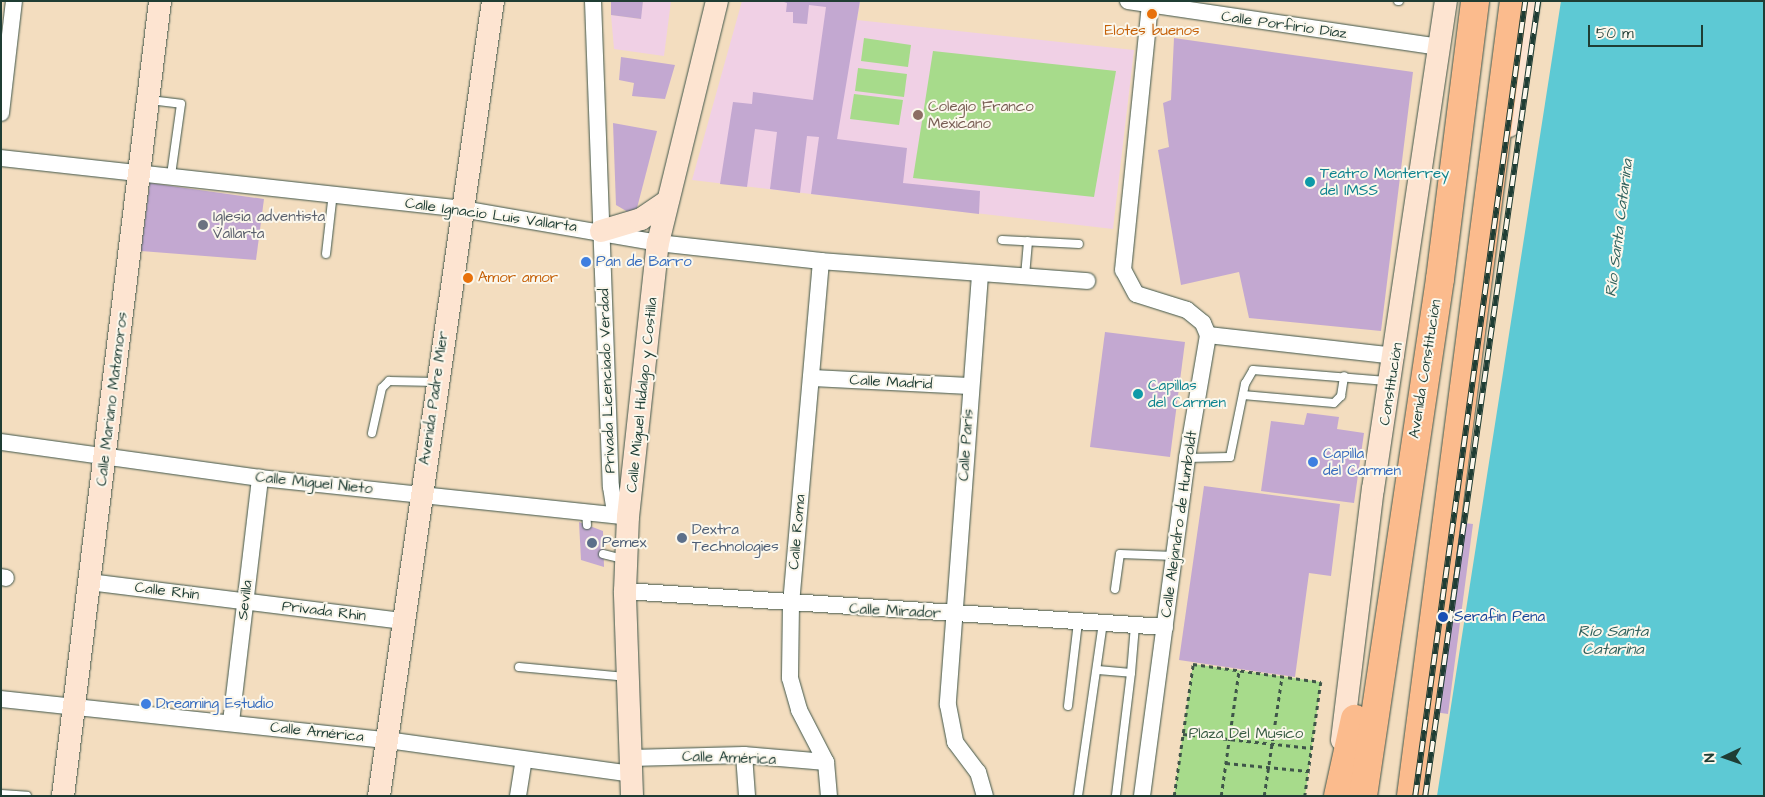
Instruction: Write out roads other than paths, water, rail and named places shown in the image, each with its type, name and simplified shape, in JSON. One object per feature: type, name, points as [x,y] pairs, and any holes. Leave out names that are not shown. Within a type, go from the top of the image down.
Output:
[{"type":"highway","name":"Avenida Constitución","points":[[1363,796],[1440,279],[1475,1]]},
{"type":"highway","points":[[1406,796],[1514,1]]},
{"type":"highway","points":[[1336,796],[1346,773],[1410,382],[1440,279]]},
{"type":"highway","points":[[1411,796],[1415,740]]},
{"type":"street","points":[[1,113],[14,1]]},
{"type":"street","name":"Calle Mariano Matamoros","points":[[62,796],[75,707],[138,171],[160,1]]},
{"type":"street","name":"Avenida Padre Mier","points":[[379,796],[436,382],[494,1]]},
{"type":"street","name":"Privada Licenciado Verdad","points":[[593,1],[611,487],[614,505],[629,515]]},
{"type":"street","name":"Calle Miguel Hidalgo y Costilla","points":[[631,776],[625,591],[629,515],[658,243],[717,1]]},
{"type":"street","name":"Calle Porfirio Díaz","points":[[1128,1],[1440,47]]},
{"type":"street","name":"Constitución","points":[[1336,796],[1374,489],[1393,382],[1446,1]]},
{"type":"street","points":[[1492,172],[1518,85],[1529,1]]},
{"type":"street","points":[[1150,5],[1123,270],[1136,294],[1187,310],[1204,323],[1208,335],[1396,356]]},
{"type":"street","name":"Calle Ignacio Luis Vallarta","points":[[1,158],[171,174],[462,209],[601,231],[658,243],[821,261],[1087,282]]},
{"type":"street","points":[[601,231],[641,219],[668,201]]},
{"type":"street","name":"Calle Roma","points":[[821,261],[791,604],[792,693],[826,762],[829,796]]},
{"type":"street","name":"Calle París","points":[[980,275],[954,614],[948,719],[955,742],[978,772],[985,796]]},
{"type":"street","name":"Calle Alejandro de Humboldt","points":[[1142,796],[1187,458],[1208,335]]},
{"type":"street","name":"Calle Madrid","points":[[811,378],[971,386]]},
{"type":"street","name":"Calle Miguel Nieto","points":[[1,442],[260,478],[420,494],[587,518],[629,515]]},
{"type":"street","name":"Sevilla","points":[[231,722],[260,478]]},
{"type":"street","name":"Calle Rhin","points":[[89,582],[244,602]]},
{"type":"street","name":"Calle Mirador","points":[[625,591],[791,604],[1165,627]]},
{"type":"street","name":"Privada Rhin","points":[[244,602],[404,621]]},
{"type":"street","name":"Calle América","points":[[1,699],[387,740],[631,776],[744,755],[826,762]]},
{"type":"street","points":[[744,755],[746,796]]},
{"type":"street","points":[[518,796],[524,760]]},
{"type":"lane","points":[[148,100],[181,104],[171,174]]},
{"type":"lane","points":[[326,254],[333,193]]},
{"type":"lane","points":[[1002,240],[1079,244]]},
{"type":"lane","points":[[1024,278],[1028,241]]},
{"type":"lane","points":[[1187,458],[1230,457],[1247,376],[1261,368],[1393,382]]},
{"type":"lane","points":[[1243,395],[1334,403],[1342,396],[1344,376]]},
{"type":"lane","points":[[372,433],[382,388],[389,381],[436,382]]},
{"type":"lane","points":[[603,554],[627,560]]},
{"type":"lane","points":[[1116,589],[1120,554],[1175,556]]},
{"type":"lane","points":[[1068,706],[1078,622]]},
{"type":"lane","points":[[1078,796],[1098,670],[1103,623]]},
{"type":"lane","points":[[1116,796],[1131,673],[1134,625]]},
{"type":"lane","points":[[519,667],[628,677]]},
{"type":"lane","points":[[1098,670],[1131,673]]},
{"type":"lane","points":[[1,794],[27,796]]},
{"type":"water","name":"Río Santa Catarina","points":[[1561,1],[1764,1],[1764,796],[1437,796]]},
{"type":"railway","points":[[1415,796],[1525,1]]},
{"type":"railway","points":[[1425,796],[1538,1]]},
{"type":"place","name":"Elotes buenos","points":[[1152,14]]},
{"type":"place","name":"Colegio Franco Mexicano","points":[[918,115]]},
{"type":"place","name":"Teatro Monterrey del IMSS","points":[[1310,182]]},
{"type":"place","name":"Iglesia adventista Vallarta","points":[[203,225]]},
{"type":"place","name":"Pan de Barro","points":[[586,262]]},
{"type":"place","name":"Amor amor","points":[[468,278]]},
{"type":"place","name":"Capillas del Carmen","points":[[1138,394]]},
{"type":"place","name":"Capilla del Carmen","points":[[1313,462]]},
{"type":"place","name":"Dextra Technologies","points":[[682,538]]},
{"type":"place","name":"Pemex","points":[[592,543]]},
{"type":"place","name":"Serafin Pena","points":[[1443,617]]},
{"type":"place","name":"Dreaming Estudio","points":[[146,704]]},
{"type":"park label","name":"Plaza Del Musico","points":[[1246,734]]}]
